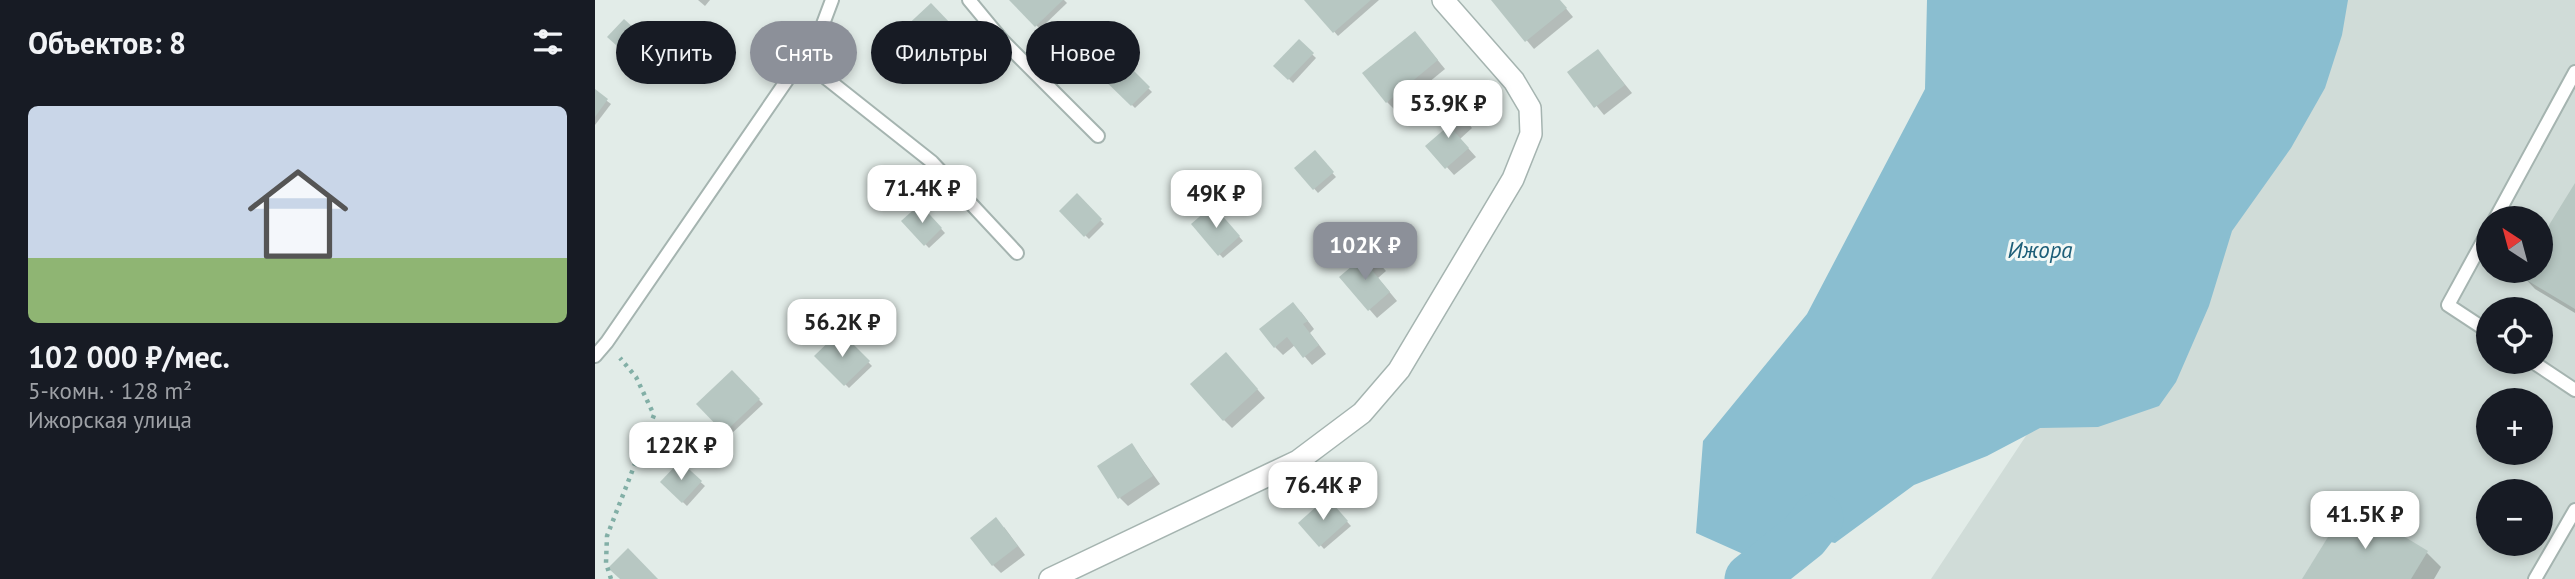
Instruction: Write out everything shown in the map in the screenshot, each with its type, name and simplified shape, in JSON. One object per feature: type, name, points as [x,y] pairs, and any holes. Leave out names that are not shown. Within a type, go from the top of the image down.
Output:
[{"type":"street","points":[[1050,579],[1298,461],[1362,413],[1399,370],[1513,179],[1531,134],[1530,108],[1514,81],[1443,0]]},
{"type":"lane","points":[[824,21],[832,0]]},
{"type":"lane","points":[[969,0],[1003,41],[1098,136]]},
{"type":"lane","points":[[2502,206],[2575,72]]},
{"type":"lane","points":[[595,356],[785,84]]},
{"type":"lane","points":[[834,84],[932,162],[1017,253]]},
{"type":"lane","points":[[2476,254],[2448,305],[2476,323]]},
{"type":"lane","points":[[2551,374],[2575,390]]},
{"type":"lane","points":[[2535,579],[2575,510]]},
{"type":"path","points":[[607,342],[636,377],[654,415],[607,536],[606,563],[611,579]]},
{"type":"shaded area","points":[[2315,0],[2575,0],[2575,579],[1931,579]]},
{"type":"water","name":"Ижора","points":[[1927,0],[2348,0],[2342,35],[2325,88],[2291,148],[2232,231],[2209,306],[2176,382],[2159,406],[2098,427],[2040,428],[1987,456],[1914,485],[1835,543],[1804,536],[1770,566],[1696,533],[1703,441],[1807,314],[1925,89]]},
{"type":"building","points":[[1009,0],[1063,0],[1041,21],[1029,21]]},
{"type":"building","points":[[1304,0],[1371,0],[1333,33]]},
{"type":"building","points":[[1491,0],[1560,0],[1567,8],[1525,42]]},
{"type":"building","points":[[931,3],[948,21],[912,21]]},
{"type":"building","points":[[616,27],[616,45],[607,37]]},
{"type":"building","points":[[1415,31],[1438,60],[1386,103],[1362,73]]},
{"type":"building","points":[[1299,39],[1314,53],[1288,80],[1273,66]]},
{"type":"building","points":[[1598,49],[1625,85],[1594,108],[1567,72]]},
{"type":"building","points":[[1140,77],[1150,87],[1131,106],[1108,84],[1140,84]]},
{"type":"building","points":[[595,89],[608,99],[595,117]]},
{"type":"building","points":[[1454,106],[1466,119],[1453,130],[1469,148],[1445,169],[1425,146],[1447,127],[1439,119]]},
{"type":"building","points":[[1315,150],[1334,172],[1313,190],[1294,168]]},
{"type":"building","points":[[2575,183],[2575,309],[2533,284],[2553,284],[2553,219]]},
{"type":"building","points":[[1077,193],[1102,219],[1084,237],[1059,211]]},
{"type":"building","points":[[920,204],[942,228],[924,246],[901,221]]},
{"type":"building","points":[[1213,205],[1240,236],[1218,256],[1191,224]]},
{"type":"building","points":[[1370,251],[1380,262],[1371,269],[1390,292],[1368,311],[1339,277]]},
{"type":"building","points":[[1293,302],[1308,321],[1303,324],[1319,345],[1303,358],[1287,337],[1274,348],[1259,329]]},
{"type":"building","points":[[840,331],[870,361],[844,386],[814,356]]},
{"type":"building","points":[[1226,352],[1258,389],[1223,421],[1190,384]]},
{"type":"building","points":[[732,370],[760,399],[724,433],[696,404]]},
{"type":"building","points":[[1132,443],[1153,476],[1118,499],[1097,466]]},
{"type":"building","points":[[680,461],[702,481],[682,503],[660,482]]},
{"type":"building","points":[[1327,497],[1348,521],[1319,547],[1298,523]]},
{"type":"building","points":[[2349,503],[2428,551],[2411,579],[2302,579]]},
{"type":"building","points":[[996,517],[1018,546],[992,566],[970,538]]},
{"type":"building","points":[[628,548],[658,579],[620,579],[608,568]]},
{"type":"waterway","name":"Ижора","points":[[1750,579],[1804,536],[1818,518]]}]
